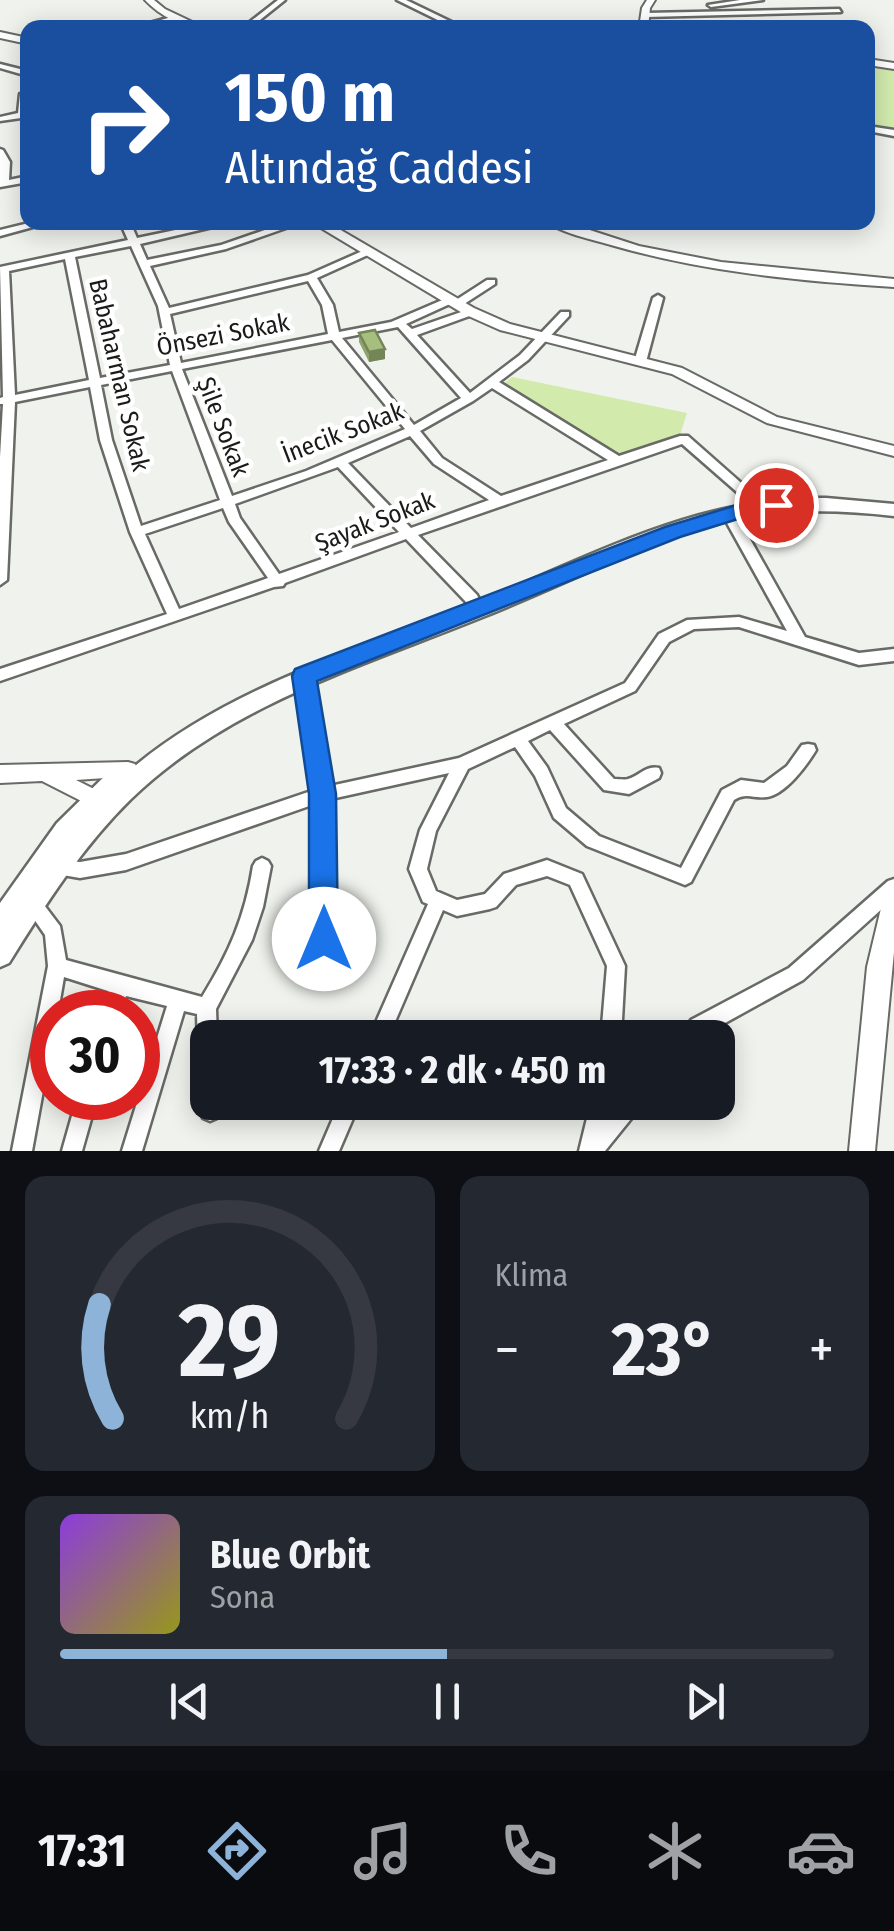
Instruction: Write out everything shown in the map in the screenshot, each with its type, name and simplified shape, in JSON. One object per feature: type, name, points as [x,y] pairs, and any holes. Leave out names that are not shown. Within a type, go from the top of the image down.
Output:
[{"type":"main road","points":[[0,954],[99,805],[128,770],[189,726],[282,674],[558,563],[750,496],[803,494],[894,500]]},
{"type":"main road","points":[[0,924],[42,860],[99,805],[182,744],[304,676],[654,539],[729,514],[791,504],[894,510]]},
{"type":"street","points":[[148,0],[180,20]]},
{"type":"street","points":[[256,20],[282,0]]},
{"type":"street","points":[[400,0],[444,20]]},
{"type":"street","points":[[647,16],[760,0]]},
{"type":"street","points":[[647,16],[839,11]]},
{"type":"street","points":[[167,20],[175,18]]},
{"type":"street","points":[[0,152],[6,162],[2,184]]},
{"type":"street","name":"Şile Sokak","points":[[130,230],[164,312],[176,367],[234,519],[278,583]]},
{"type":"street","points":[[0,580],[2,270],[195,230]]},
{"type":"street","points":[[145,264],[223,247],[275,230]]},
{"type":"street","points":[[331,230],[505,328],[696,378],[772,420],[894,451]]},
{"type":"street","points":[[578,230],[648,252],[756,273],[894,283]]},
{"type":"street","points":[[164,312],[311,276],[367,252]]},
{"type":"street","name":"Babaharman Sokak","points":[[70,256],[106,440],[137,532],[174,614]]},
{"type":"street","points":[[311,276],[325,296],[334,320],[334,336],[412,432],[438,461],[498,500]]},
{"type":"street","points":[[411,333],[491,282]]},
{"type":"street","points":[[640,362],[658,298]]},
{"type":"street","name":"Önsezi Sokak","points":[[4,401],[400,324],[460,305]]},
{"type":"street","points":[[546,339],[565,314]]},
{"type":"street","points":[[400,324],[468,400]]},
{"type":"street","name":"İnecik Sokak","points":[[137,532],[412,432],[468,400],[546,339]]},
{"type":"street","points":[[491,382],[618,461]]},
{"type":"street","name":"Şayak Sokak","points":[[0,675],[174,614],[278,583],[498,500],[684,440],[750,496]]},
{"type":"street","points":[[338,460],[404,533],[472,599]]},
{"type":"street","points":[[729,514],[798,638]]},
{"type":"street","points":[[56,868],[80,870],[126,862],[323,794],[462,764],[630,687],[664,638],[692,624],[739,622],[859,658],[894,655]]},
{"type":"street","points":[[304,676],[323,794],[324,939]]},
{"type":"street","points":[[554,724],[610,785],[628,787],[653,773]]},
{"type":"street","points":[[518,739],[541,772],[560,813],[593,842],[685,876],[728,794],[741,788],[767,790],[794,771],[808,750]]},
{"type":"street","points":[[462,764],[428,830],[418,870],[429,896],[458,908],[490,901],[510,879],[547,868],[576,880],[616,966],[612,1020]]},
{"type":"street","points":[[0,774],[128,770]]},
{"type":"street","points":[[40,774],[99,805]]},
{"type":"street","points":[[207,1020],[206,1007],[243,947],[256,907],[262,866]]},
{"type":"street","points":[[713,1020],[796,974],[894,886]]},
{"type":"street","points":[[386,1020],[439,900]]},
{"type":"street","points":[[862,1151],[879,967],[894,900]]},
{"type":"street","points":[[22,1151],[57,966],[54,932],[32,903]]},
{"type":"street","points":[[57,966],[206,1007]]},
{"type":"street","points":[[118,990],[119,986]]},
{"type":"street","points":[[132,1151],[178,1000]]},
{"type":"street","points":[[72,1151],[81,1120]]},
{"type":"street","points":[[328,1151],[342,1120]]},
{"type":"street","points":[[590,1151],[597,1120]]},
{"type":"street","points":[[590,1151],[617,1120]]},
{"type":"green space","points":[[875,71],[894,71],[894,128],[875,126]]},
{"type":"green space","points":[[512,377],[687,413],[680,435],[618,455],[503,384]]},
{"type":"building","points":[[375,330],[385,349],[369,352],[359,333]]},
{"type":"route","points":[[324,939],[323,794],[304,676],[672,532],[776,505]]}]
